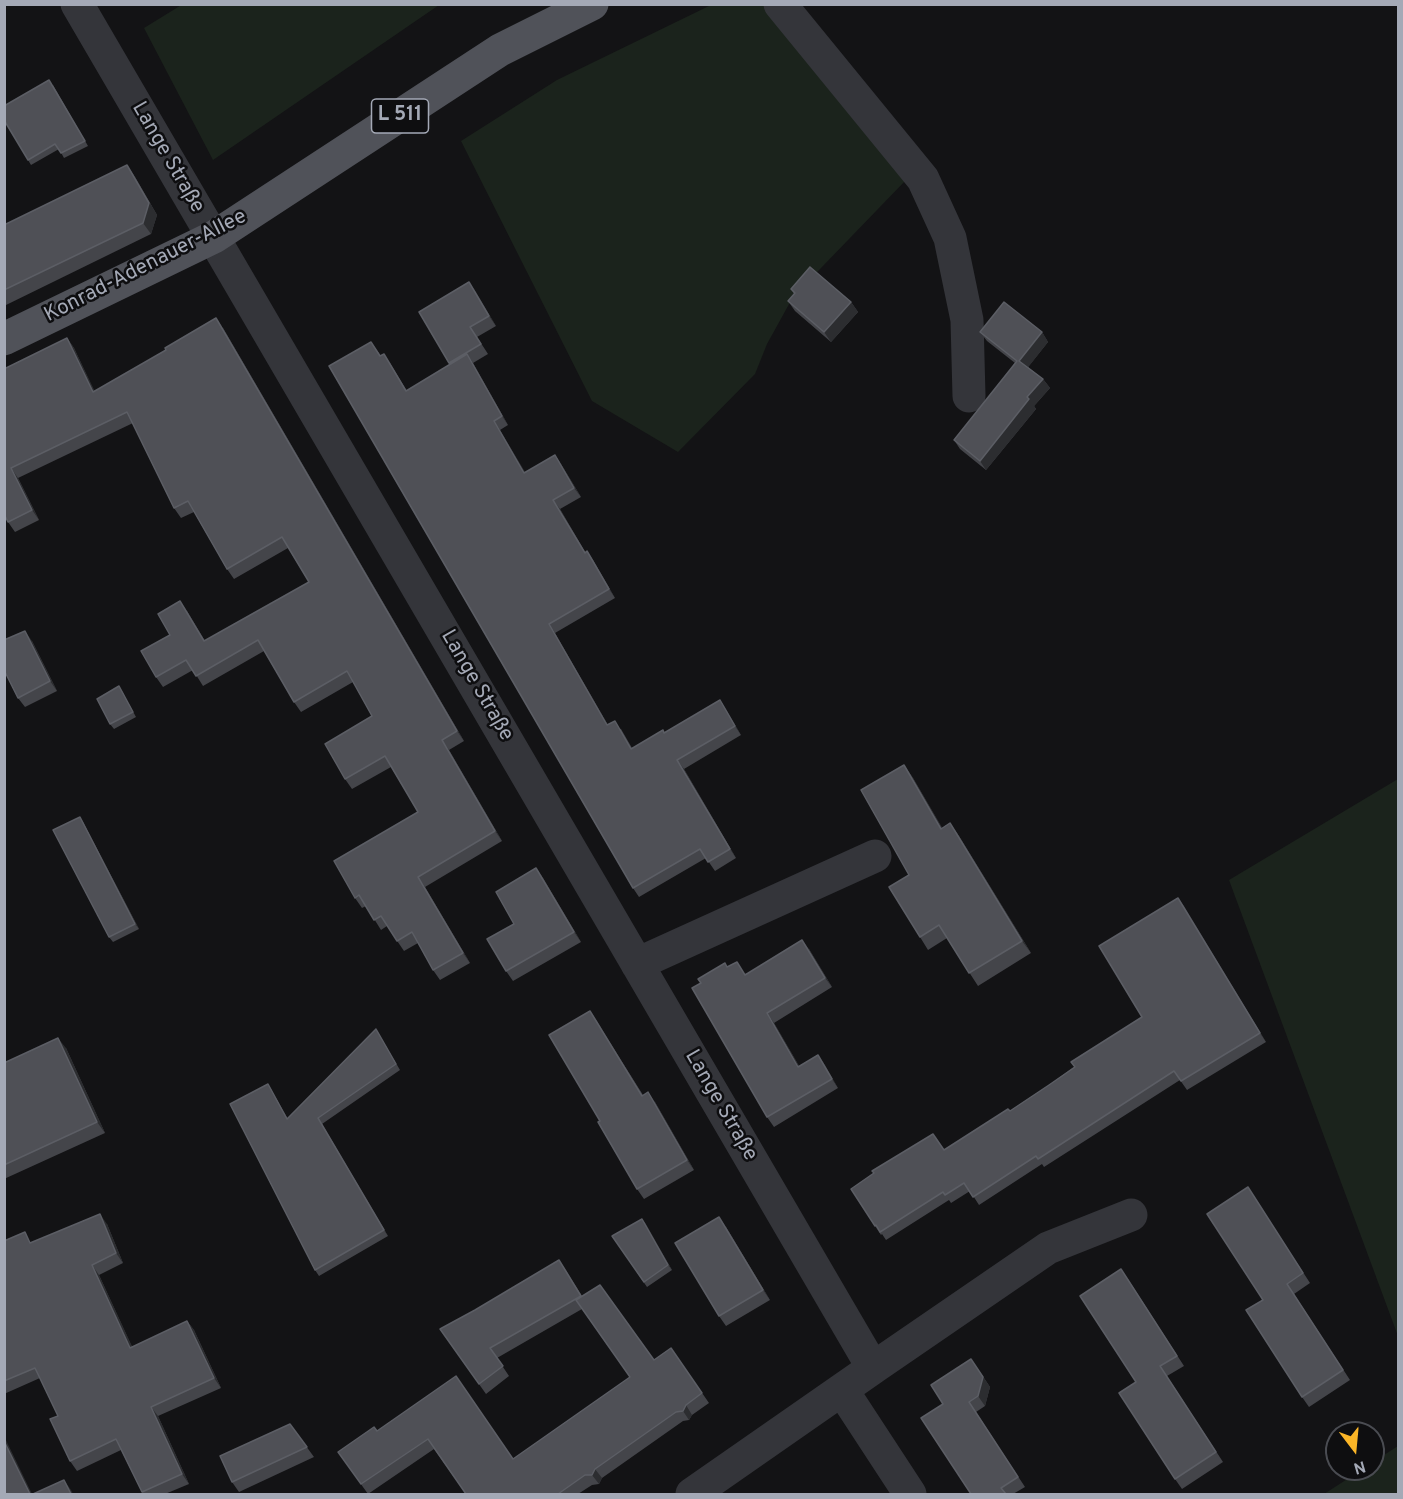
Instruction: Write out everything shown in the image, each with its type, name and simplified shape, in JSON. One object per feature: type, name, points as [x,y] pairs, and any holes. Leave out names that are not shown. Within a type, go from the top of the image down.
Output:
[{"type":"main road","name":"Konrad-Adenauer-Allee","points":[[4,339],[214,237],[500,50],[592,4]]},
{"type":"street","name":"Lange Straße","points":[[77,4],[873,1368]]},
{"type":"street","points":[[780,4],[923,179],[950,238],[967,320],[969,396]]},
{"type":"street","points":[[637,964],[875,856]]},
{"type":"street","points":[[692,1494],[1048,1248],[1131,1215]]},
{"type":"street","points":[[842,1390],[910,1494]]},
{"type":"shaded area","points":[[183,4],[439,5],[213,160],[144,28]]},
{"type":"shaded area","points":[[711,5],[764,5],[906,180],[793,297],[767,344],[755,374],[678,452],[592,401],[461,141],[557,80]]},
{"type":"shaded area","points":[[1398,779],[1398,1336],[1229,880]]},
{"type":"shaded area","points":[[1398,1446],[1398,1494],[1324,1494],[1344,1481],[1385,1481],[1385,1454]]},
{"type":"building","points":[[49,80],[85,141],[61,153],[55,144],[28,160],[4,120],[4,106]]},
{"type":"building","points":[[127,165],[149,203],[143,223],[4,290],[4,225]]},
{"type":"building","points":[[810,267],[851,302],[824,332],[788,301],[795,293],[791,289]]},
{"type":"building","points":[[469,282],[489,316],[470,327],[481,344],[449,363],[419,312]]},
{"type":"building","points":[[1004,302],[1042,332],[1019,361],[1043,379],[980,461],[954,440],[1017,361],[980,332]]},
{"type":"building","points":[[216,318],[457,731],[442,740],[495,831],[418,877],[463,953],[433,970],[412,932],[397,941],[381,916],[374,920],[359,895],[355,898],[334,861],[418,812],[385,756],[345,779],[325,744],[372,716],[347,671],[294,702],[258,640],[196,676],[186,660],[156,677],[141,651],[170,635],[158,614],[180,601],[204,641],[309,582],[282,537],[227,569],[188,501],[174,508],[127,412],[11,468],[32,510],[8,522],[4,514],[4,369],[67,338],[93,392]]},
{"type":"building","points":[[371,342],[380,356],[384,354],[406,391],[467,354],[502,416],[494,421],[524,473],[555,455],[574,488],[553,500],[609,589],[549,624],[607,725],[615,721],[631,749],[663,730],[664,733],[720,700],[735,726],[677,760],[730,849],[708,862],[700,849],[633,888],[329,366]]},
{"type":"building","points":[[25,631],[50,681],[18,698],[4,670],[4,640]]},
{"type":"building","points":[[119,686],[133,712],[110,724],[97,699]]},
{"type":"building","points":[[904,765],[941,829],[950,823],[1022,941],[969,973],[939,925],[920,937],[889,887],[909,875],[861,790]]},
{"type":"building","points":[[80,817],[135,924],[109,937],[53,830]]},
{"type":"building","points":[[536,868],[574,932],[506,971],[487,939],[514,924],[496,892]]},
{"type":"building","points":[[1178,898],[1260,1033],[1181,1081],[1174,1071],[1038,1159],[1036,1156],[973,1197],[964,1183],[945,1195],[943,1192],[880,1232],[851,1189],[874,1173],[872,1171],[933,1134],[944,1150],[1049,1085],[1075,1067],[1071,1062],[1142,1017],[1099,946]]},
{"type":"building","points":[[802,940],[825,978],[767,1013],[798,1067],[818,1055],[832,1079],[767,1117],[692,988],[701,983],[698,979],[725,963],[727,967],[737,962],[745,975]]},
{"type":"building","points":[[590,1011],[642,1096],[648,1092],[687,1160],[637,1189],[549,1035]]},
{"type":"building","points":[[376,1029],[396,1064],[318,1118],[384,1230],[315,1270],[230,1104],[268,1084],[287,1119]]},
{"type":"building","points":[[58,1038],[97,1122],[4,1165],[4,1063]]},
{"type":"building","points":[[1248,1187],[1303,1273],[1287,1284],[1343,1370],[1302,1397],[1246,1310],[1263,1300],[1207,1214]]},
{"type":"building","points":[[100,1214],[116,1253],[92,1265],[130,1348],[187,1321],[214,1378],[151,1407],[182,1474],[142,1492],[116,1439],[70,1461],[50,1419],[58,1416],[35,1368],[4,1381],[4,1241],[25,1232],[30,1243]]},
{"type":"building","points":[[719,1217],[763,1290],[719,1316],[675,1243]]},
{"type":"building","points":[[642,1219],[668,1265],[644,1282],[612,1236]]},
{"type":"building","points":[[559,1260],[581,1296],[490,1348],[503,1366],[479,1384],[440,1329]]},
{"type":"building","points":[[1121,1269],[1177,1356],[1160,1366],[1216,1452],[1175,1479],[1119,1393],[1136,1382],[1080,1296]]},
{"type":"building","points":[[600,1285],[654,1360],[671,1348],[702,1393],[686,1405],[683,1411],[676,1412],[595,1469],[592,1475],[585,1475],[558,1494],[466,1494],[428,1439],[361,1484],[338,1452],[374,1427],[377,1431],[456,1376],[513,1459],[630,1377],[576,1300]]},
{"type":"building","points":[[971,1359],[983,1377],[978,1396],[969,1402],[1018,1477],[1001,1488],[1006,1494],[971,1494],[921,1418],[943,1404],[931,1385]]},
{"type":"building","points":[[290,1424],[307,1447],[232,1482],[220,1456]]},
{"type":"building","points":[[4,1441],[30,1494],[4,1494]]},
{"type":"building","points":[[64,1480],[71,1494],[33,1494]]}]
